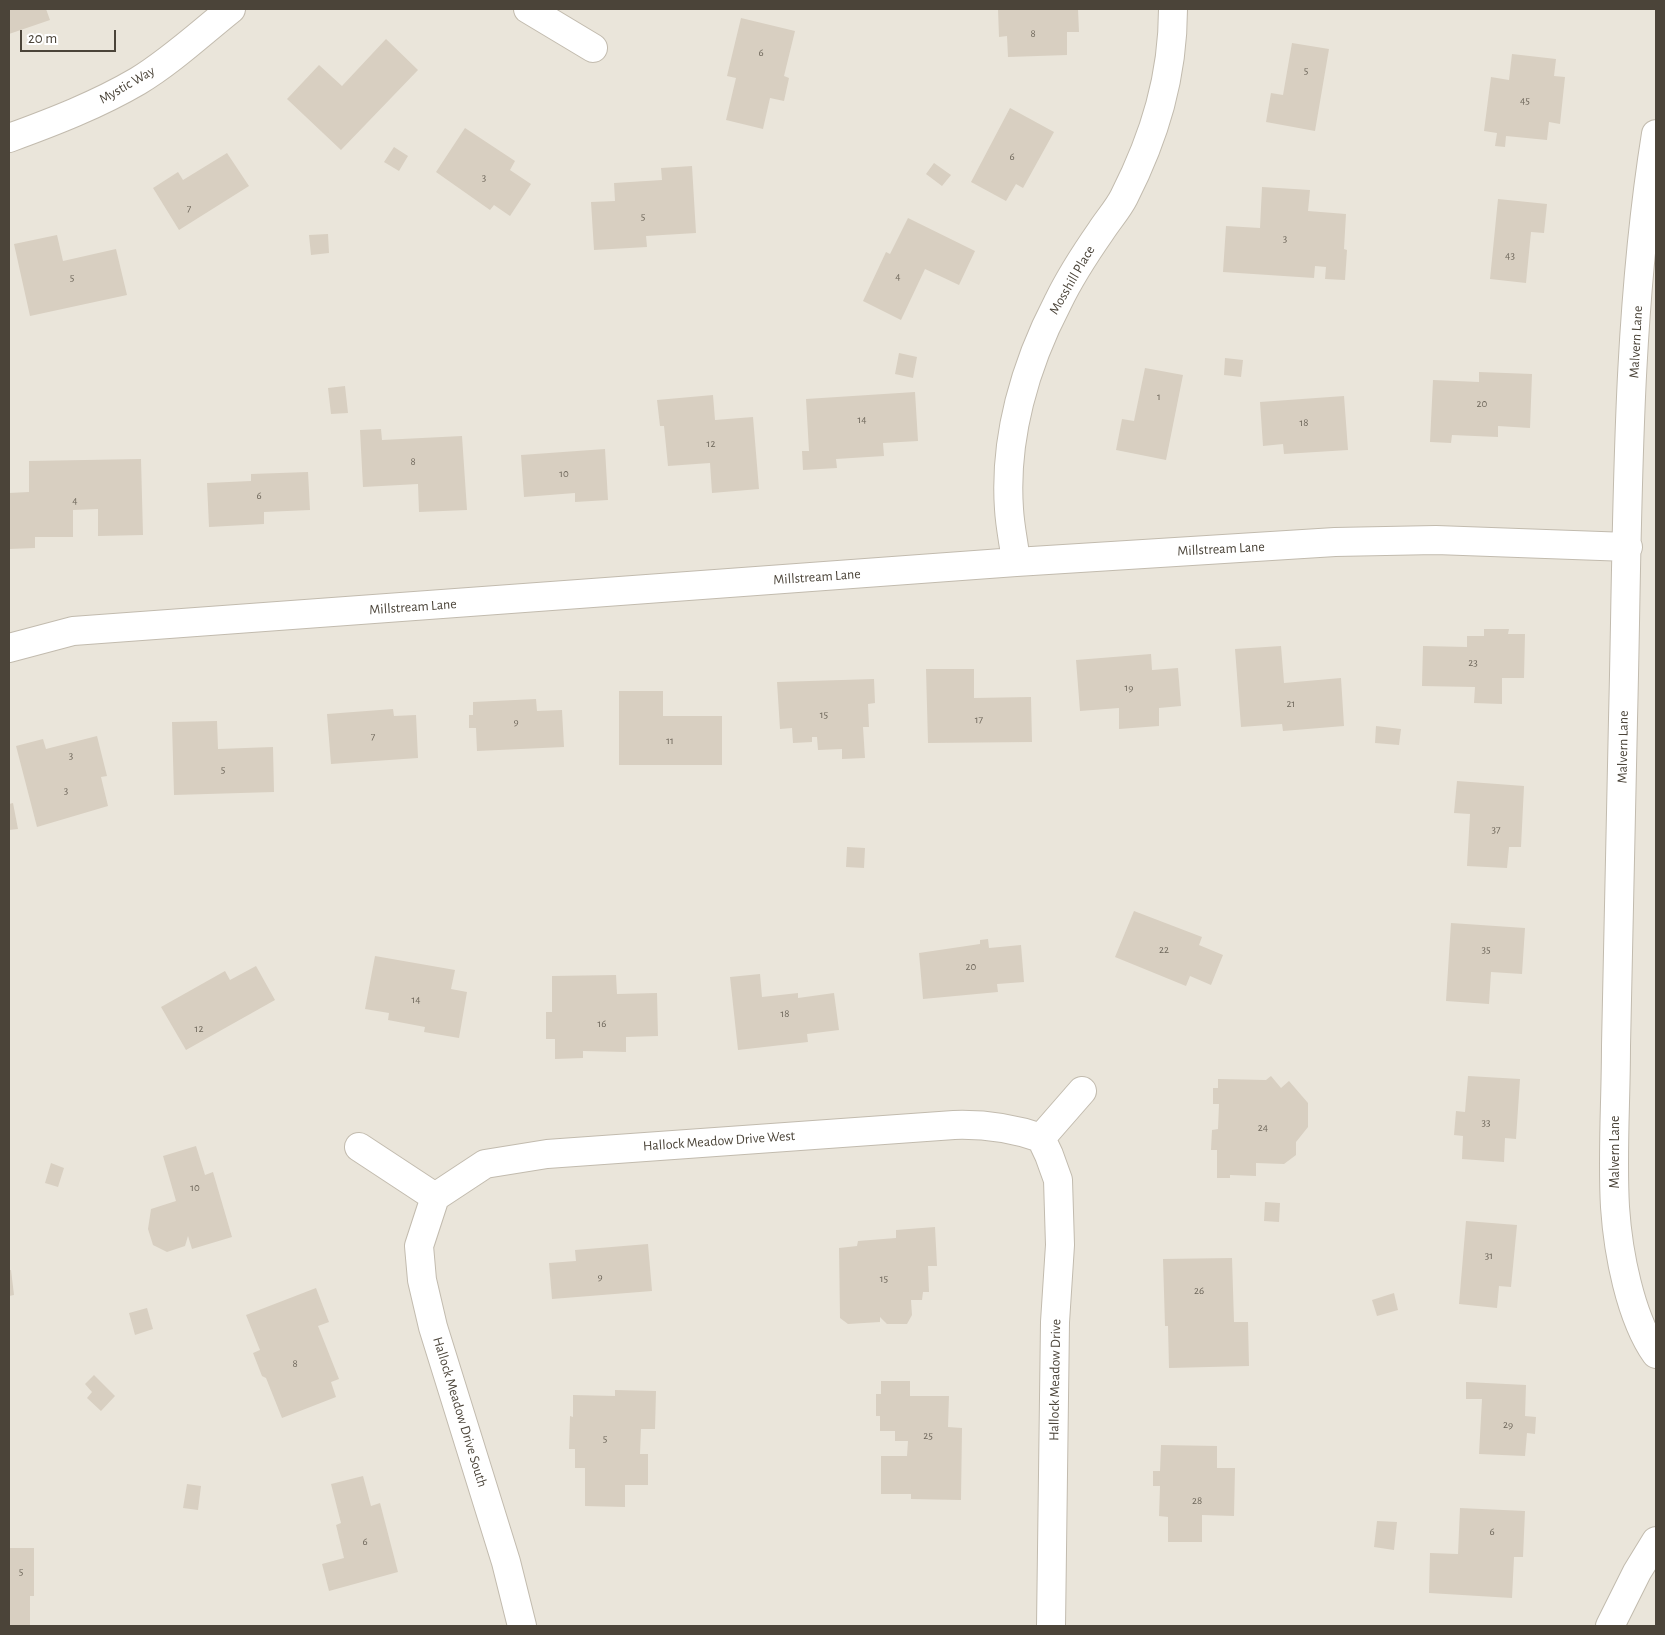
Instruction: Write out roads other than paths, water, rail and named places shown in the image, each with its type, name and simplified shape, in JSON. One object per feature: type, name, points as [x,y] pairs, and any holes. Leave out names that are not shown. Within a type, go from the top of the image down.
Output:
[{"type":"street","name":"Mystic Way","points":[[9,138],[52,122],[138,80],[173,56],[231,9]]},
{"type":"street","points":[[528,9],[593,48]]},
{"type":"street","name":"Mosshill Place","points":[[1016,562],[1009,509],[1010,472],[1013,435],[1022,390],[1037,348],[1057,304],[1076,268],[1124,197],[1161,108],[1171,63],[1174,9]]},
{"type":"street","name":"Malvern Lane","points":[[1656,134],[1639,274],[1628,547],[1618,920],[1615,1208],[1625,1277],[1645,1339],[1656,1354]]},
{"type":"street","name":"Millstream Lane","points":[[9,648],[73,631],[1016,562],[1335,542],[1436,540],[1628,547]]},
{"type":"street","points":[[1041,1138],[1082,1091]]},
{"type":"street","name":"Hallock Meadow Drive West","points":[[435,1197],[484,1164],[547,1154],[983,1124],[1019,1130],[1041,1138]]},
{"type":"street","name":"Hallock Meadow Drive","points":[[1041,1138],[1058,1180],[1060,1245],[1055,1322],[1051,1626]]},
{"type":"street","points":[[359,1147],[435,1197]]},
{"type":"street","name":"Hallock Meadow Drive South","points":[[435,1197],[419,1246],[422,1280],[433,1327],[506,1562],[522,1626]]},
{"type":"street","points":[[1610,1626],[1637,1572],[1656,1542]]}]
